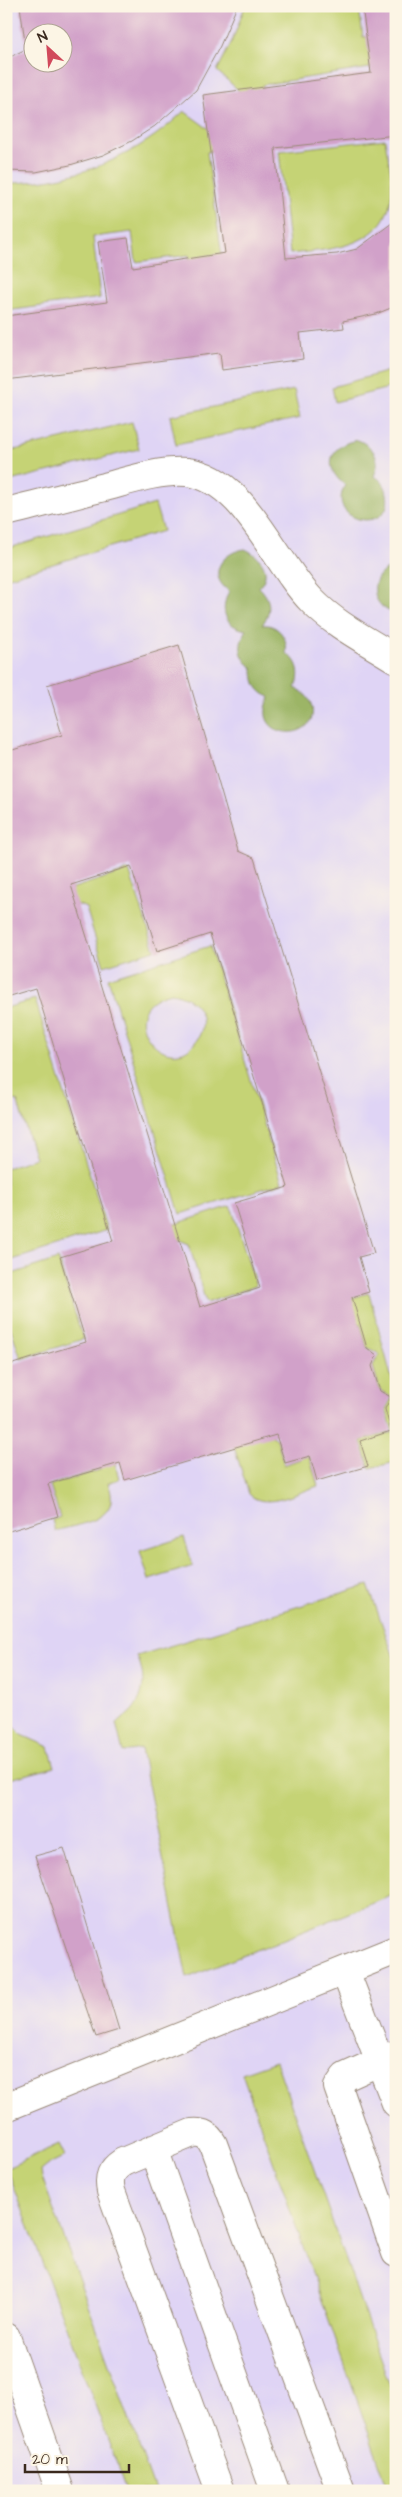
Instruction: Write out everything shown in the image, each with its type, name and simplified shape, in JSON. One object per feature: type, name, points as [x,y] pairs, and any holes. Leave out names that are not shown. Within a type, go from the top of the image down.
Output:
[{"type":"street","points":[[6,512],[156,473],[187,472],[205,477],[223,486],[234,497],[252,518],[294,583],[314,603],[335,621],[396,659]]},
{"type":"street","points":[[6,2107],[396,1950]]},
{"type":"street","points":[[346,1971],[388,2058],[396,2103]]},
{"type":"street","points":[[388,2058],[345,2077],[338,2087],[396,2253]]},
{"type":"street","points":[[220,2491],[109,2181],[113,2169],[123,2162],[192,2133],[201,2132],[209,2136],[213,2144],[341,2491]]},
{"type":"street","points":[[153,2149],[275,2491]]},
{"type":"street","points":[[6,2337],[60,2491]]},
{"type":"shaded area","points":[[6,6],[396,6],[396,2491],[6,2491]]},
{"type":"green space","points":[[245,6],[359,6],[363,37],[396,34],[376,67],[262,85],[264,107],[257,107],[217,71],[233,39]]},
{"type":"green space","points":[[184,111],[228,143],[229,149],[207,152],[223,263],[191,267],[189,255],[136,262],[132,232],[93,237],[100,298],[6,311],[6,184],[41,181],[89,170],[139,146],[155,136]]},
{"type":"green space","points":[[385,139],[392,188],[389,208],[381,222],[370,233],[357,241],[324,250],[290,254],[279,151]]},
{"type":"green space","points":[[396,369],[396,386],[335,402],[332,387]]},
{"type":"green space","points":[[294,390],[300,418],[176,445],[170,416]]},
{"type":"green space","points":[[132,422],[139,449],[6,482],[6,452]]},
{"type":"green space","points":[[358,440],[368,446],[375,454],[377,464],[374,476],[386,488],[387,507],[381,515],[372,519],[361,520],[351,516],[344,509],[341,499],[345,485],[333,471],[331,464],[335,452],[340,446]]},
{"type":"green space","points":[[155,504],[163,531],[6,578],[6,549]]},
{"type":"green space","points":[[245,549],[260,560],[265,570],[265,576],[259,587],[266,596],[269,610],[262,625],[272,626],[284,637],[286,653],[294,660],[299,673],[295,688],[306,695],[312,707],[311,719],[305,727],[296,731],[285,732],[275,729],[268,722],[266,711],[270,697],[261,692],[256,686],[253,668],[242,655],[242,640],[247,630],[229,622],[224,611],[229,591],[222,585],[219,578],[218,571],[220,565],[230,555]]},
{"type":"green space","points":[[396,567],[396,613],[380,605],[375,590],[376,582],[380,575]]},
{"type":"green space","points":[[129,870],[155,950],[104,966],[86,908],[70,901],[67,890]]},
{"type":"green space","points":[[210,946],[282,1183],[180,1214],[108,978]],"holes":[[[171,993],[187,998],[198,1008],[201,1015],[202,1030],[198,1038],[186,1050],[173,1053],[160,1049],[149,1039],[143,1026],[143,1013],[152,1001]]]},
{"type":"green space","points":[[35,999],[107,1230],[6,1262],[6,1168],[35,1158],[17,1100],[6,1103],[6,1008]]},
{"type":"green space","points":[[231,1206],[256,1286],[206,1303],[189,1244],[172,1237],[169,1226]]},
{"type":"green space","points":[[58,1259],[83,1339],[21,1359],[6,1313],[6,1276]]},
{"type":"green space","points":[[369,1293],[396,1395],[396,1462],[370,1468],[361,1441],[393,1432],[386,1409],[392,1398],[380,1390],[373,1366],[379,1354],[367,1347],[360,1323],[329,1332],[321,1307]]},
{"type":"green space","points":[[202,1345],[265,1431],[277,1439],[284,1465],[309,1456],[318,1486],[273,1501],[256,1499],[249,1494]]},
{"type":"green space","points":[[74,1384],[99,1401],[119,1479],[108,1483],[111,1496],[110,1505],[105,1513],[88,1522],[55,1531],[52,1520],[60,1517],[50,1485],[100,1470]]},
{"type":"green space","points":[[184,1537],[193,1566],[149,1580],[140,1551]]},
{"type":"green space","points":[[368,1585],[396,1663],[396,1894],[187,1978],[141,1749],[123,1752],[116,1723],[132,1710],[141,1694],[143,1676],[137,1656]]},
{"type":"green space","points":[[6,1719],[22,1735],[49,1747],[55,1767],[6,1780]]},
{"type":"green space","points":[[276,2061],[396,2403],[396,2491],[389,2491],[242,2073]]},
{"type":"green space","points":[[59,2144],[65,2156],[41,2171],[42,2177],[155,2491],[127,2491],[7,2168]]},
{"type":"building","points":[[20,6],[237,6],[220,46],[196,90],[155,126],[132,141],[103,155],[70,165],[36,172],[6,171],[6,59],[22,51],[22,72],[72,72],[72,22],[22,22]]},
{"type":"building","points":[[362,6],[396,6],[396,135],[275,148],[286,258],[337,254],[357,249],[396,220],[396,306],[376,314],[343,321],[344,328],[300,333],[303,359],[222,370],[220,353],[6,380],[6,316],[107,302],[98,242],[128,238],[133,267],[225,253],[203,95],[371,73]]},
{"type":"building","points":[[179,645],[238,851],[254,858],[374,1253],[359,1257],[369,1292],[352,1297],[367,1348],[377,1355],[372,1366],[380,1391],[391,1397],[385,1409],[391,1431],[360,1441],[368,1466],[317,1481],[310,1456],[285,1463],[276,1435],[125,1480],[120,1463],[48,1484],[58,1516],[6,1532],[6,1366],[86,1342],[60,1257],[113,1241],[36,988],[6,997],[6,752],[62,735],[47,685]],"holes":[[[131,866],[157,951],[210,934],[288,1187],[234,1203],[260,1288],[200,1307],[71,885]]]},
{"type":"building","points":[[64,1848],[119,2030],[96,2037],[35,1856]]}]
